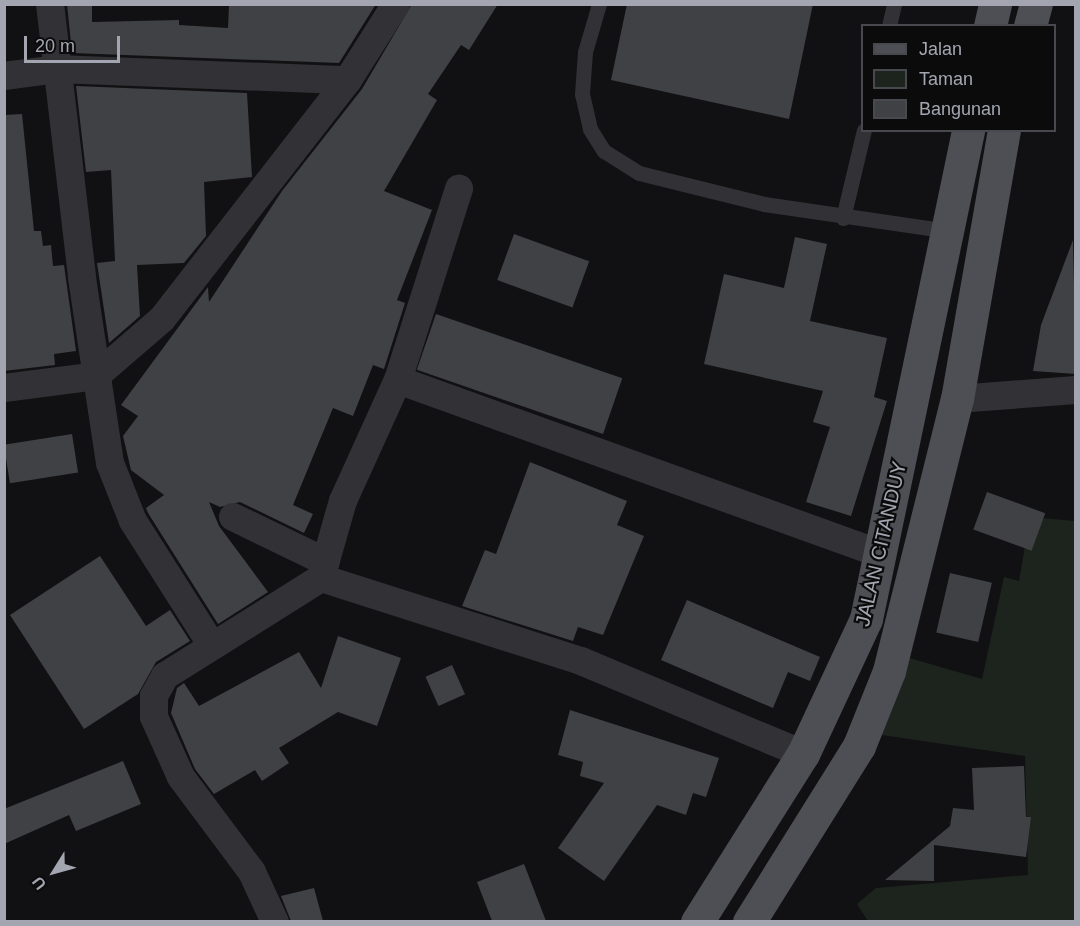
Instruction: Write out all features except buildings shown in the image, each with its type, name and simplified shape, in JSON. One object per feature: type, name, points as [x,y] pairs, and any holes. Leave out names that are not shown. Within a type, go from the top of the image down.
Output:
[{"type":"main road","points":[[990,24],[995,4]]},
{"type":"main road","points":[[1031,24],[1036,4]]},
{"type":"main road","name":"JALAN CITANDUY","points":[[698,921],[802,754],[866,619],[968,132]]},
{"type":"main road","name":"JALAN CITANDUY","points":[[749,921],[858,746],[889,671],[957,399],[1004,132]]},
{"type":"street","points":[[50,4],[96,376],[110,463],[133,520],[211,644]]},
{"type":"street","points":[[4,388],[96,376],[162,320],[348,80],[396,4]]},
{"type":"street","points":[[4,76],[57,69],[348,80]]},
{"type":"street","points":[[275,921],[252,872],[181,777],[154,717],[154,696],[165,676],[323,570],[343,501],[398,380],[459,189]]},
{"type":"street","points":[[398,380],[881,554]]},
{"type":"street","points":[[957,399],[1076,390]]},
{"type":"street","points":[[233,518],[323,570],[580,661],[802,754]]},
{"type":"lane","points":[[599,4],[585,52],[582,94],[590,129],[604,151],[639,173],[843,218],[948,231]]},
{"type":"lane","points":[[889,24],[894,4]]},
{"type":"lane","points":[[843,218],[864,132]]},
{"type":"green space","points":[[1030,517],[1075,521],[1075,921],[868,921],[857,904],[876,888],[1028,875],[1025,756],[875,734],[906,657],[982,679],[1004,577],[1019,581]]}]
